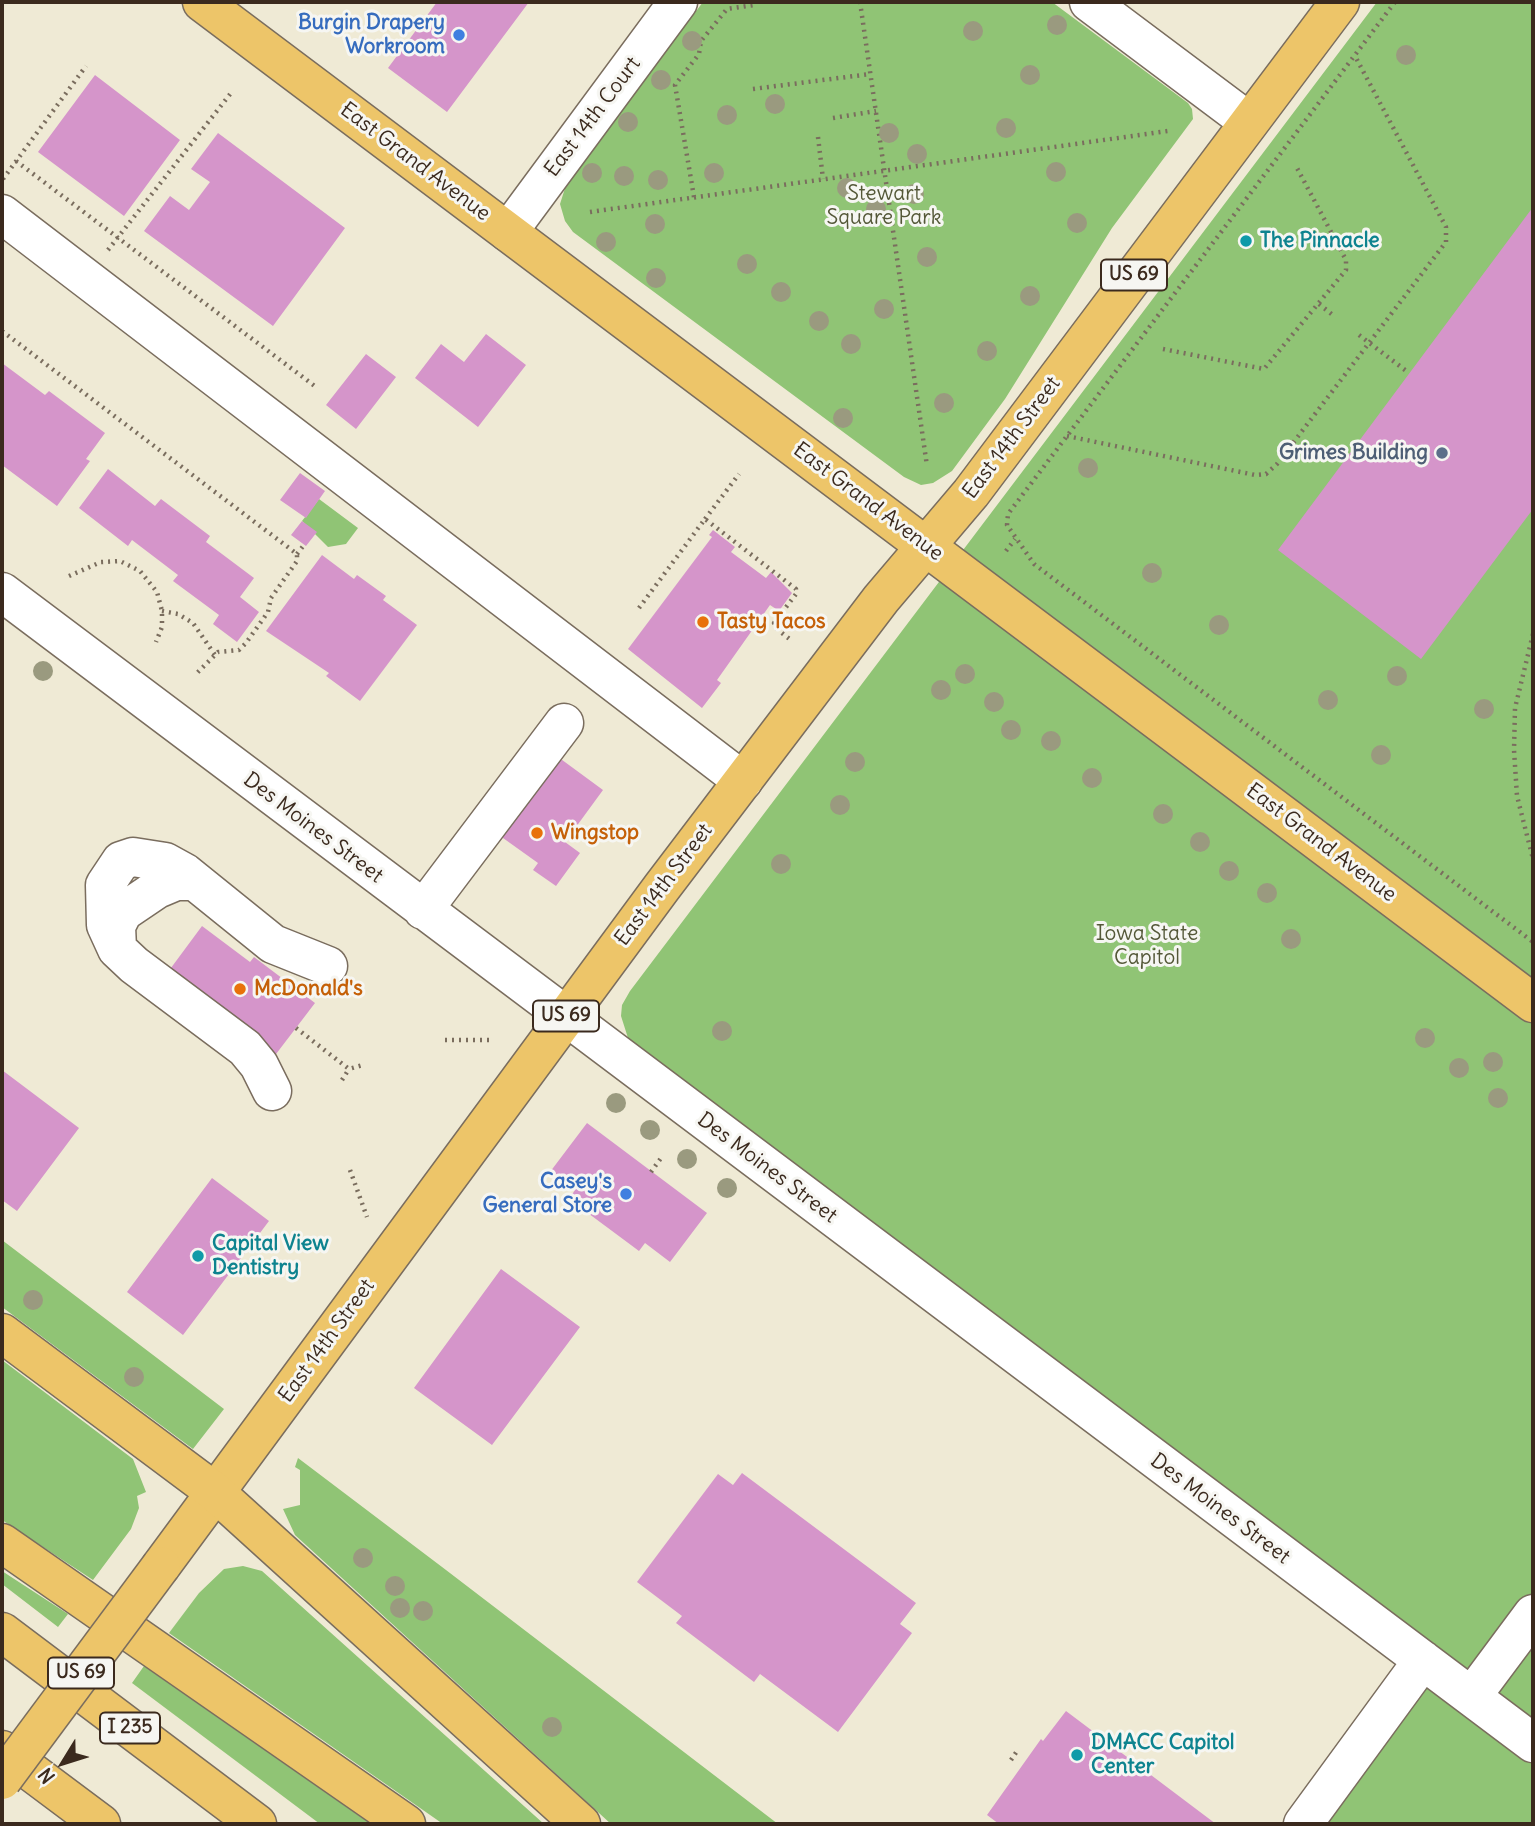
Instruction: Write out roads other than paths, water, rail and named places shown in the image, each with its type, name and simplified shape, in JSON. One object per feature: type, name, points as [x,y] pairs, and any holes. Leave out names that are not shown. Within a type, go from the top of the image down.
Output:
[{"type":"main road","name":"East Grand Avenue","points":[[202,2],[1533,1003]]},
{"type":"main road","name":"East 14th Street","points":[[2,1780],[565,1017],[881,599],[971,493],[1340,2]]},
{"type":"main road","points":[[2,1334],[215,1492],[581,1824]]},
{"type":"main road","points":[[2,1543],[406,1824]]},
{"type":"main road","name":"I 235","points":[[2,1632],[257,1824]]},
{"type":"main road","points":[[2,1750],[101,1824]]},
{"type":"street","points":[[1088,2],[1249,122]]},
{"type":"street","name":"East 14th Court","points":[[508,232],[663,7]]},
{"type":"street","points":[[2,196],[743,781]]},
{"type":"street","name":"Des Moines Street","points":[[2,592],[1533,1743]]},
{"type":"street","points":[[423,911],[564,723]]},
{"type":"street","points":[[272,1091],[259,1065],[245,1048],[134,965],[117,949],[106,925],[103,904],[105,885],[121,861],[133,857],[165,862],[195,881],[273,944],[328,965]]},
{"type":"street","points":[[1472,1696],[1533,1614]]},
{"type":"street","points":[[1303,1824],[1423,1660]]},
{"type":"place","name":"Burgin Drapery Workroom","points":[[459,35]]},
{"type":"place","name":"The Pinnacle","points":[[1246,241]]},
{"type":"place","name":"Grimes Building","points":[[1442,453]]},
{"type":"place","name":"Tasty Tacos","points":[[703,622]]},
{"type":"place","name":"Wingstop","points":[[537,833]]},
{"type":"place","name":"McDonald's","points":[[240,989]]},
{"type":"place","name":"Casey's General Store","points":[[626,1194]]},
{"type":"place","name":"Capital View Dentistry","points":[[198,1256]]},
{"type":"place","name":"DMACC Capitol Center","points":[[1077,1755]]},
{"type":"park label","name":"Stewart Square Park","points":[[884,206]]},
{"type":"park label","name":"Iowa State Capitol","points":[[1147,946]]}]
